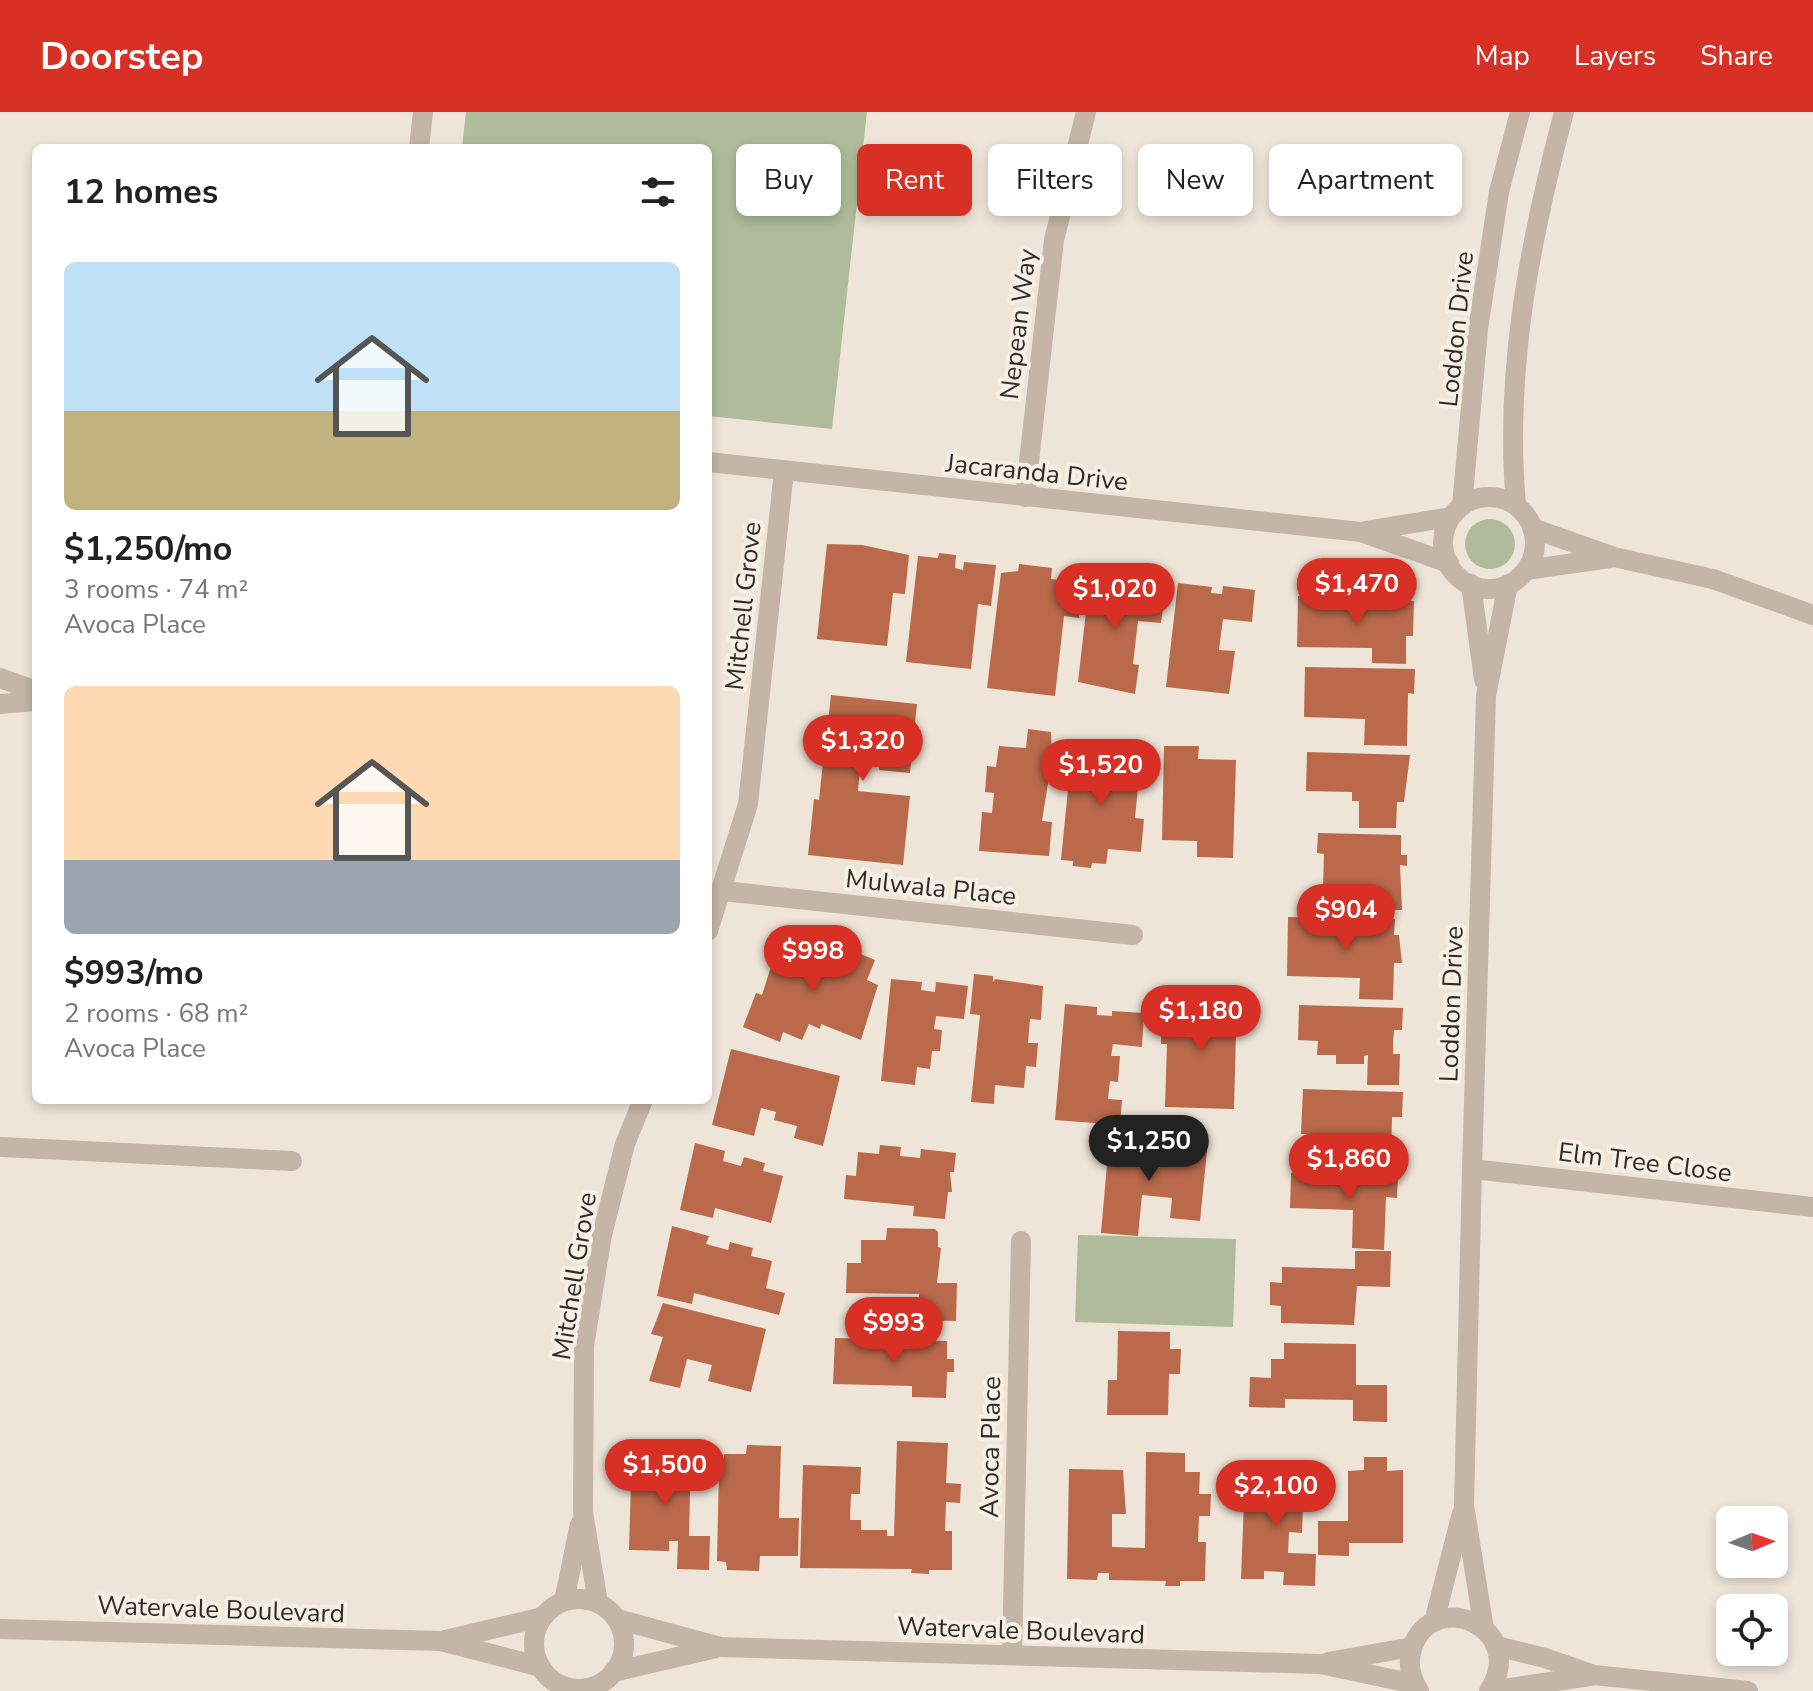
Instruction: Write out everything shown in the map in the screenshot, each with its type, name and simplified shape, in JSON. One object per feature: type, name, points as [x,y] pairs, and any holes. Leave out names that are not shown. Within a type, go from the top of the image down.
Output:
[{"type":"street","points":[[419,144],[423,112]]},
{"type":"street","name":"Nepean Way","points":[[1025,497],[1054,240],[1086,112]]},
{"type":"street","name":"Loddon Drive","points":[[1456,512],[1480,313],[1499,192],[1520,112]]},
{"type":"street","points":[[1516,505],[1489,496],[1456,512],[1443,540],[1449,563],[1471,584],[1496,588],[1508,584],[1526,570],[1533,557],[1532,528],[1516,505],[1511,451],[1522,298],[1537,217],[1564,112]]},
{"type":"street","name":"Jacaranda Drive","points":[[712,462],[1361,532],[1449,563]]},
{"type":"street","name":"Mitchell Grove","points":[[712,920],[748,804],[784,471]]},
{"type":"street","name":"Jacaranda Drive","points":[[1361,532],[1456,512]]},
{"type":"street","points":[[1532,528],[1614,557],[1713,579],[1812,612]]},
{"type":"street","points":[[1526,570],[1614,557]]},
{"type":"street","name":"Loddon Drive","points":[[1471,584],[1486,696],[1464,1505],[1484,1629]]},
{"type":"street","name":"Loddon Drive","points":[[1486,696],[1508,584]]},
{"type":"street","points":[[0,678],[32,690]]},
{"type":"street","points":[[0,704],[32,701]]},
{"type":"street","name":"Mulwala Place","points":[[723,891],[1133,935]]},
{"type":"street","name":"Mitchell Grove","points":[[598,1603],[583,1512],[584,1346],[602,1235],[625,1144],[641,1104]]},
{"type":"street","points":[[0,1147],[292,1161]]},
{"type":"street","name":"Elm Tree Close","points":[[1472,1169],[1813,1207]]},
{"type":"street","name":"Avoca Place","points":[[1012,1655],[1021,1241]]},
{"type":"street","name":"Loddon Drive","points":[[1434,1622],[1464,1505]]},
{"type":"street","name":"Mitchell Grove","points":[[564,1601],[583,1512]]},
{"type":"street","points":[[587,1599],[598,1603],[617,1619],[624,1646],[603,1683],[586,1688],[560,1688],[541,1667],[535,1642],[543,1617],[564,1601],[587,1599]]},
{"type":"street","name":"Watervale Boulevard","points":[[441,1641],[543,1617]]},
{"type":"street","points":[[1417,1688],[1410,1672],[1412,1647],[1417,1636],[1434,1622],[1460,1618],[1484,1629],[1496,1646],[1498,1670],[1490,1691],[1594,1675]]},
{"type":"street","name":"Watervale Boulevard","points":[[617,1619],[720,1647],[1320,1664],[1412,1647]]},
{"type":"street","name":"Watervale Boulevard","points":[[0,1629],[441,1641],[541,1667]]},
{"type":"street","points":[[1496,1646],[1594,1675],[1748,1691]]},
{"type":"street","name":"Watervale Boulevard","points":[[603,1683],[720,1647]]},
{"type":"street","name":"Watervale Boulevard","points":[[1320,1664],[1417,1688]]},
{"type":"green space","points":[[466,112],[867,112],[863,144],[857,144],[857,203],[832,429],[712,416],[712,144],[462,144]]},
{"type":"green space","points":[[1490,519],[1508,526],[1515,544],[1508,562],[1490,569],[1472,562],[1465,544],[1472,526]]},
{"type":"green space","points":[[1078,1235],[1236,1239],[1233,1327],[1075,1322]]},
{"type":"building","points":[[827,544],[862,545],[909,555],[905,594],[893,593],[887,646],[817,639]]},
{"type":"building","points":[[939,553],[956,555],[955,568],[963,570],[964,562],[996,565],[991,606],[978,604],[971,669],[906,662],[918,556],[938,558]]},
{"type":"building","points":[[1019,564],[1052,568],[1051,579],[1083,583],[1079,618],[1064,616],[1055,696],[987,688],[1001,573],[1018,571]]},
{"type":"building","points":[[1108,572],[1125,574],[1124,580],[1137,582],[1137,588],[1165,592],[1161,623],[1138,621],[1133,664],[1139,665],[1135,694],[1078,682],[1090,576],[1107,578]]},
{"type":"building","points":[[1178,583],[1212,587],[1211,593],[1222,594],[1223,586],[1255,590],[1252,622],[1223,619],[1219,650],[1235,651],[1229,694],[1166,687]]},
{"type":"building","points":[[1298,596],[1414,601],[1413,636],[1406,636],[1406,664],[1372,663],[1372,648],[1297,647]]},
{"type":"building","points":[[1305,667],[1415,669],[1414,694],[1408,693],[1407,746],[1364,745],[1365,719],[1304,717]]},
{"type":"building","points":[[831,695],[917,704],[910,773],[879,770],[882,749],[863,747],[858,791],[910,796],[903,865],[808,855],[814,799],[819,800],[825,743],[834,744],[836,732],[827,731]]},
{"type":"building","points":[[1028,729],[1051,732],[1052,758],[1042,821],[1052,822],[1049,856],[979,851],[982,812],[992,813],[994,793],[985,792],[987,766],[996,767],[999,746],[1026,748]]},
{"type":"building","points":[[1164,746],[1199,746],[1198,759],[1236,760],[1233,858],[1197,857],[1197,841],[1162,840]]},
{"type":"building","points":[[1072,749],[1141,756],[1135,818],[1144,819],[1141,852],[1108,849],[1106,864],[1092,863],[1091,868],[1073,866],[1073,861],[1061,860]]},
{"type":"building","points":[[1307,752],[1410,755],[1404,802],[1397,802],[1396,828],[1359,828],[1359,801],[1352,801],[1352,792],[1306,791]]},
{"type":"building","points":[[1318,833],[1401,835],[1401,855],[1407,855],[1407,866],[1400,865],[1402,910],[1370,910],[1371,889],[1323,887],[1324,854],[1317,853]]},
{"type":"building","points":[[1288,917],[1395,919],[1394,935],[1399,935],[1402,963],[1394,963],[1393,1000],[1359,999],[1360,978],[1287,976]]},
{"type":"building","points":[[780,938],[815,952],[818,946],[841,955],[844,947],[875,960],[867,980],[878,985],[861,1040],[821,1024],[820,1029],[809,1024],[802,1040],[783,1032],[780,1042],[743,1027],[756,993],[762,995]]},
{"type":"building","points":[[974,974],[993,976],[993,982],[995,979],[1043,986],[1041,1020],[1030,1019],[1028,1043],[1038,1043],[1036,1067],[1026,1066],[1024,1088],[995,1085],[994,1104],[971,1102],[980,1015],[970,1014]]},
{"type":"building","points":[[891,979],[922,982],[921,990],[935,992],[936,982],[968,986],[964,1019],[936,1016],[934,1029],[942,1030],[940,1051],[932,1051],[930,1069],[917,1067],[915,1085],[881,1081]]},
{"type":"building","points":[[1205,991],[1224,992],[1223,996],[1237,997],[1234,1109],[1165,1107],[1167,1044],[1161,1044],[1161,1011],[1190,1011],[1190,995],[1205,996]]},
{"type":"building","points":[[1065,1004],[1097,1007],[1097,1015],[1112,1016],[1112,1011],[1144,1013],[1142,1047],[1113,1044],[1111,1056],[1120,1056],[1118,1082],[1110,1081],[1108,1099],[1122,1100],[1120,1125],[1055,1120]]},
{"type":"building","points":[[1299,1005],[1403,1008],[1402,1030],[1394,1030],[1393,1043],[1393,1054],[1400,1054],[1399,1085],[1367,1085],[1368,1055],[1364,1056],[1364,1064],[1336,1064],[1336,1055],[1317,1055],[1318,1041],[1298,1040]]},
{"type":"building","points":[[731,1049],[840,1076],[823,1146],[794,1138],[797,1126],[774,1120],[776,1112],[761,1108],[754,1136],[712,1125]]},
{"type":"building","points":[[1303,1089],[1403,1092],[1402,1117],[1392,1117],[1391,1169],[1354,1168],[1355,1135],[1301,1134]]},
{"type":"building","points":[[1109,1140],[1144,1144],[1144,1147],[1207,1151],[1200,1221],[1170,1218],[1172,1198],[1142,1195],[1138,1236],[1101,1233],[1107,1164],[1098,1155],[1100,1146]]},
{"type":"building","points":[[695,1143],[725,1151],[723,1161],[741,1166],[744,1157],[765,1163],[763,1171],[783,1176],[771,1223],[715,1208],[713,1218],[680,1210]]},
{"type":"building","points":[[880,1145],[901,1147],[900,1156],[920,1158],[921,1149],[956,1153],[954,1172],[950,1172],[952,1192],[948,1192],[945,1219],[913,1216],[914,1206],[844,1199],[846,1175],[856,1176],[858,1152],[879,1154]]},
{"type":"building","points":[[1291,1173],[1398,1175],[1397,1198],[1386,1197],[1384,1250],[1352,1248],[1353,1210],[1290,1208]]},
{"type":"building","points":[[672,1226],[709,1236],[706,1244],[728,1250],[730,1242],[753,1248],[751,1256],[772,1261],[766,1288],[785,1293],[779,1315],[694,1293],[692,1304],[657,1296]]},
{"type":"building","points":[[887,1228],[935,1229],[938,1232],[938,1247],[941,1248],[937,1283],[957,1283],[956,1321],[918,1320],[919,1294],[846,1293],[847,1263],[861,1263],[861,1240],[886,1240]]},
{"type":"building","points":[[1355,1251],[1391,1251],[1390,1287],[1357,1286],[1354,1325],[1281,1323],[1281,1306],[1270,1305],[1270,1282],[1282,1283],[1282,1267],[1355,1269]]},
{"type":"building","points":[[663,1303],[766,1329],[751,1392],[708,1381],[712,1365],[687,1359],[680,1388],[649,1381],[663,1337],[651,1334]]},
{"type":"building","points":[[1118,1331],[1170,1332],[1170,1349],[1181,1349],[1180,1374],[1169,1374],[1168,1415],[1107,1415],[1108,1380],[1117,1380]]},
{"type":"building","points":[[835,1338],[947,1341],[947,1359],[954,1359],[954,1372],[947,1372],[946,1398],[912,1397],[912,1386],[833,1384]]},
{"type":"building","points":[[1284,1343],[1356,1344],[1356,1385],[1387,1385],[1387,1422],[1353,1421],[1353,1400],[1285,1399],[1285,1408],[1249,1407],[1250,1377],[1271,1378],[1271,1359],[1284,1359]]},
{"type":"building","points":[[897,1441],[948,1443],[946,1483],[961,1484],[960,1503],[946,1502],[945,1531],[952,1531],[952,1570],[929,1570],[929,1574],[911,1573],[912,1569],[800,1568],[803,1465],[861,1467],[860,1494],[851,1494],[850,1520],[861,1520],[861,1530],[887,1530],[887,1536],[894,1536]]},
{"type":"building","points":[[747,1445],[781,1446],[779,1518],[799,1518],[798,1556],[760,1556],[759,1571],[727,1570],[726,1562],[717,1561],[719,1468],[723,1468],[724,1454],[746,1454]]},
{"type":"building","points":[[632,1448],[691,1450],[689,1536],[710,1536],[709,1570],[677,1569],[678,1541],[669,1541],[669,1551],[629,1550]]},
{"type":"building","points":[[1146,1452],[1185,1453],[1185,1472],[1200,1472],[1199,1494],[1211,1494],[1210,1516],[1199,1516],[1198,1542],[1206,1542],[1205,1581],[1180,1581],[1180,1586],[1165,1586],[1166,1581],[1109,1580],[1109,1573],[1098,1573],[1097,1580],[1067,1579],[1069,1469],[1123,1470],[1126,1514],[1112,1514],[1112,1547],[1145,1548]]},
{"type":"building","points":[[1364,1457],[1387,1457],[1387,1471],[1403,1470],[1403,1543],[1349,1543],[1349,1556],[1318,1555],[1318,1521],[1348,1521],[1348,1471],[1364,1470]]},
{"type":"building","points":[[1245,1473],[1311,1475],[1309,1508],[1303,1508],[1302,1533],[1289,1532],[1288,1553],[1316,1554],[1315,1586],[1283,1585],[1284,1572],[1264,1571],[1264,1579],[1241,1579]]}]
